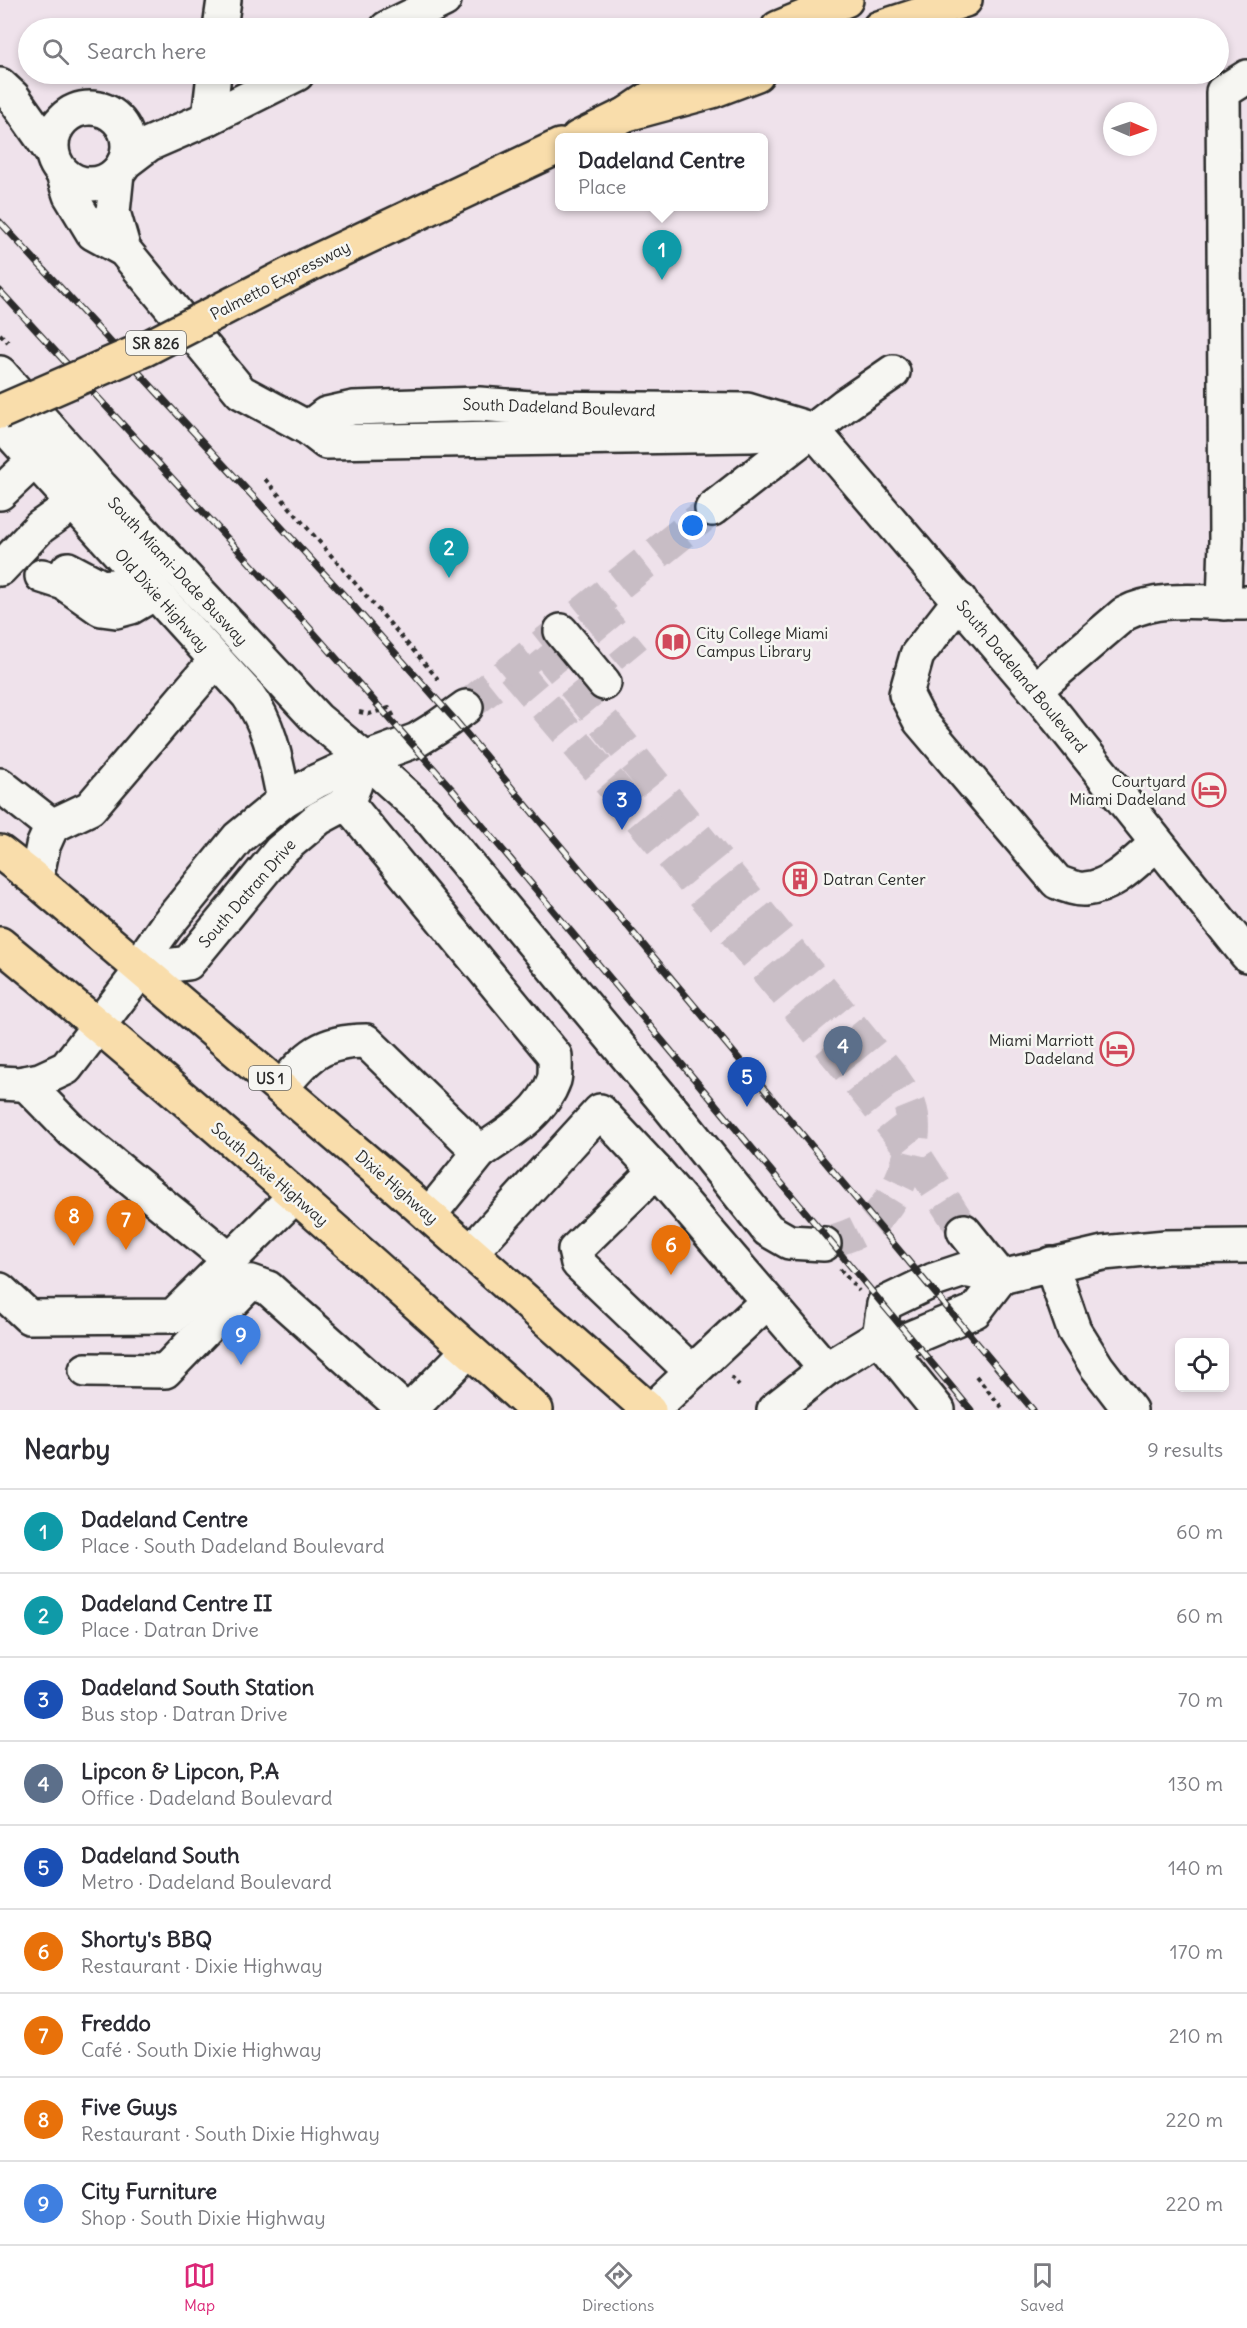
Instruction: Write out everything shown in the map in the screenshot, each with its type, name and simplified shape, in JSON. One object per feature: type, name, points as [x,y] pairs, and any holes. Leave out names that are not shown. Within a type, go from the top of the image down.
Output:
[{"type":"highway","points":[[802,18],[846,0]]},
{"type":"highway","points":[[910,18],[965,0]]},
{"type":"highway","points":[[588,133],[627,114],[671,84]]},
{"type":"highway","points":[[627,114],[731,84]]},
{"type":"highway","name":"Palmetto Expressway","points":[[0,412],[145,349],[308,265],[555,148]]},
{"type":"highway","name":"US 1","points":[[0,852],[141,969]]},
{"type":"highway","name":"South Dixie Highway","points":[[0,944],[98,1025],[295,1196],[536,1410]]},
{"type":"highway","name":"Dixie Highway","points":[[141,969],[429,1215],[650,1410]]},
{"type":"street","points":[[221,18],[224,0]]},
{"type":"street","points":[[407,18],[444,0]]},
{"type":"street","points":[[194,123],[210,84]]},
{"type":"street","points":[[78,109],[66,115],[57,125],[52,137],[57,163],[72,181],[84,185],[96,185],[108,180],[149,144],[276,84]]},
{"type":"street","points":[[1035,690],[1124,614],[1134,609],[1156,603],[1236,603],[1226,531],[1235,85]]},
{"type":"street","name":"South Dadeland Boulevard","points":[[6,91],[51,108],[91,107],[104,110],[115,117],[124,128],[128,139],[128,152],[121,168],[113,212],[124,250]]},
{"type":"street","name":"South Dadeland Boulevard","points":[[6,91],[57,163],[70,195],[93,233],[124,250],[242,392],[308,428],[326,442],[750,435],[813,430]]},
{"type":"street","points":[[115,117],[148,126],[194,123]]},
{"type":"street","points":[[712,509],[845,405],[893,372]]},
{"type":"street","name":"South Miami-Dade Busway","points":[[0,373],[100,487],[254,654],[317,719],[425,813],[671,1109],[768,1230],[789,1242],[824,1244]]},
{"type":"street","points":[[479,404],[480,438]]},
{"type":"street","name":"South Dadeland Boulevard","points":[[308,428],[326,414],[353,408],[479,404],[531,408],[747,411],[813,430],[1035,690],[1247,955]]},
{"type":"street","name":"Old Dixie Highway","points":[[0,422],[260,711],[268,731],[284,800]]},
{"type":"street","points":[[0,493],[35,460]]},
{"type":"street","points":[[24,570],[40,526],[74,503]]},
{"type":"street","points":[[24,570],[40,558],[54,559],[102,587],[151,588]]},
{"type":"street","points":[[960,600],[917,655],[906,694],[920,721],[1057,882],[1083,890],[1102,884],[1124,872],[1156,844]]},
{"type":"street","points":[[569,640],[578,674],[604,683]]},
{"type":"street","points":[[36,880],[43,846],[52,826],[90,808],[216,660]]},
{"type":"street","points":[[12,1083],[54,1075],[66,1068],[141,969],[157,937],[238,838],[284,800],[317,781],[365,759],[417,740],[466,707]]},
{"type":"street","points":[[365,759],[347,803],[555,1056],[554,1079],[539,1107],[519,1126],[480,1152],[429,1215]]},
{"type":"street","points":[[0,785],[52,826]]},
{"type":"street","name":"South Datran Drive","points":[[141,969],[188,963],[280,851],[319,818],[347,803]]},
{"type":"street","points":[[281,1088],[302,1063],[322,1049],[343,1041],[366,1041],[480,1152]]},
{"type":"street","points":[[12,1083],[230,1260]]},
{"type":"street","points":[[471,1252],[600,1111],[656,1171],[826,1369]]},
{"type":"street","points":[[656,1171],[575,1250],[575,1256],[578,1263],[692,1372]]},
{"type":"street","points":[[0,1290],[29,1317],[173,1316],[295,1196]]},
{"type":"street","points":[[964,1231],[1000,1277]]},
{"type":"street","points":[[938,1410],[879,1337],[884,1304],[902,1294],[964,1270],[1000,1277],[1086,1256],[1143,1248],[1247,1246]]},
{"type":"street","points":[[1051,1264],[1067,1315],[1081,1344],[1130,1410]]},
{"type":"street","points":[[789,1405],[826,1369],[879,1337],[906,1340],[975,1311],[1000,1277]]},
{"type":"street","points":[[86,1370],[165,1371],[252,1282],[267,1288],[405,1410]]},
{"type":"street","points":[[650,1410],[767,1302]]},
{"type":"street","points":[[410,1410],[469,1350]]},
{"type":"path","points":[[265,479],[438,679]]},
{"type":"path","points":[[976,1376],[1004,1410]]},
{"type":"tunnel","points":[[466,707],[712,509]]},
{"type":"tunnel","points":[[591,606],[634,658]]},
{"type":"tunnel","points":[[542,646],[891,1075],[910,1106],[913,1121],[910,1154],[905,1171],[888,1203],[867,1226],[824,1244]]},
{"type":"tunnel","points":[[513,669],[842,1061],[911,1149],[964,1231]]},
{"type":"railway","points":[[0,222],[342,593],[455,720],[1033,1410]]},
{"type":"railway","points":[[0,291],[307,625],[451,788],[971,1410]]},
{"type":"place","name":"Dadeland Centre","points":[[662,280]]},
{"type":"place","name":"Dadeland Centre II","points":[[449,578]]},
{"type":"place","name":"City College Miami Campus Library","points":[[673,642]]},
{"type":"place","name":"Courtyard Miami Dadeland","points":[[1209,790]]},
{"type":"place","name":"Dadeland South Station","points":[[622,830]]},
{"type":"place","name":"Datran Center","points":[[800,879]]},
{"type":"place","name":"Miami Marriott Dadeland","points":[[1117,1049]]},
{"type":"place","name":"Lipcon & Lipcon, P.A","points":[[843,1076]]},
{"type":"place","name":"Dadeland South","points":[[747,1107]]},
{"type":"place","name":"Five Guys","points":[[74,1246]]},
{"type":"place","name":"Freddo","points":[[126,1250]]},
{"type":"place","name":"Shorty's BBQ","points":[[671,1275]]},
{"type":"place","name":"City Furniture","points":[[241,1365]]}]
